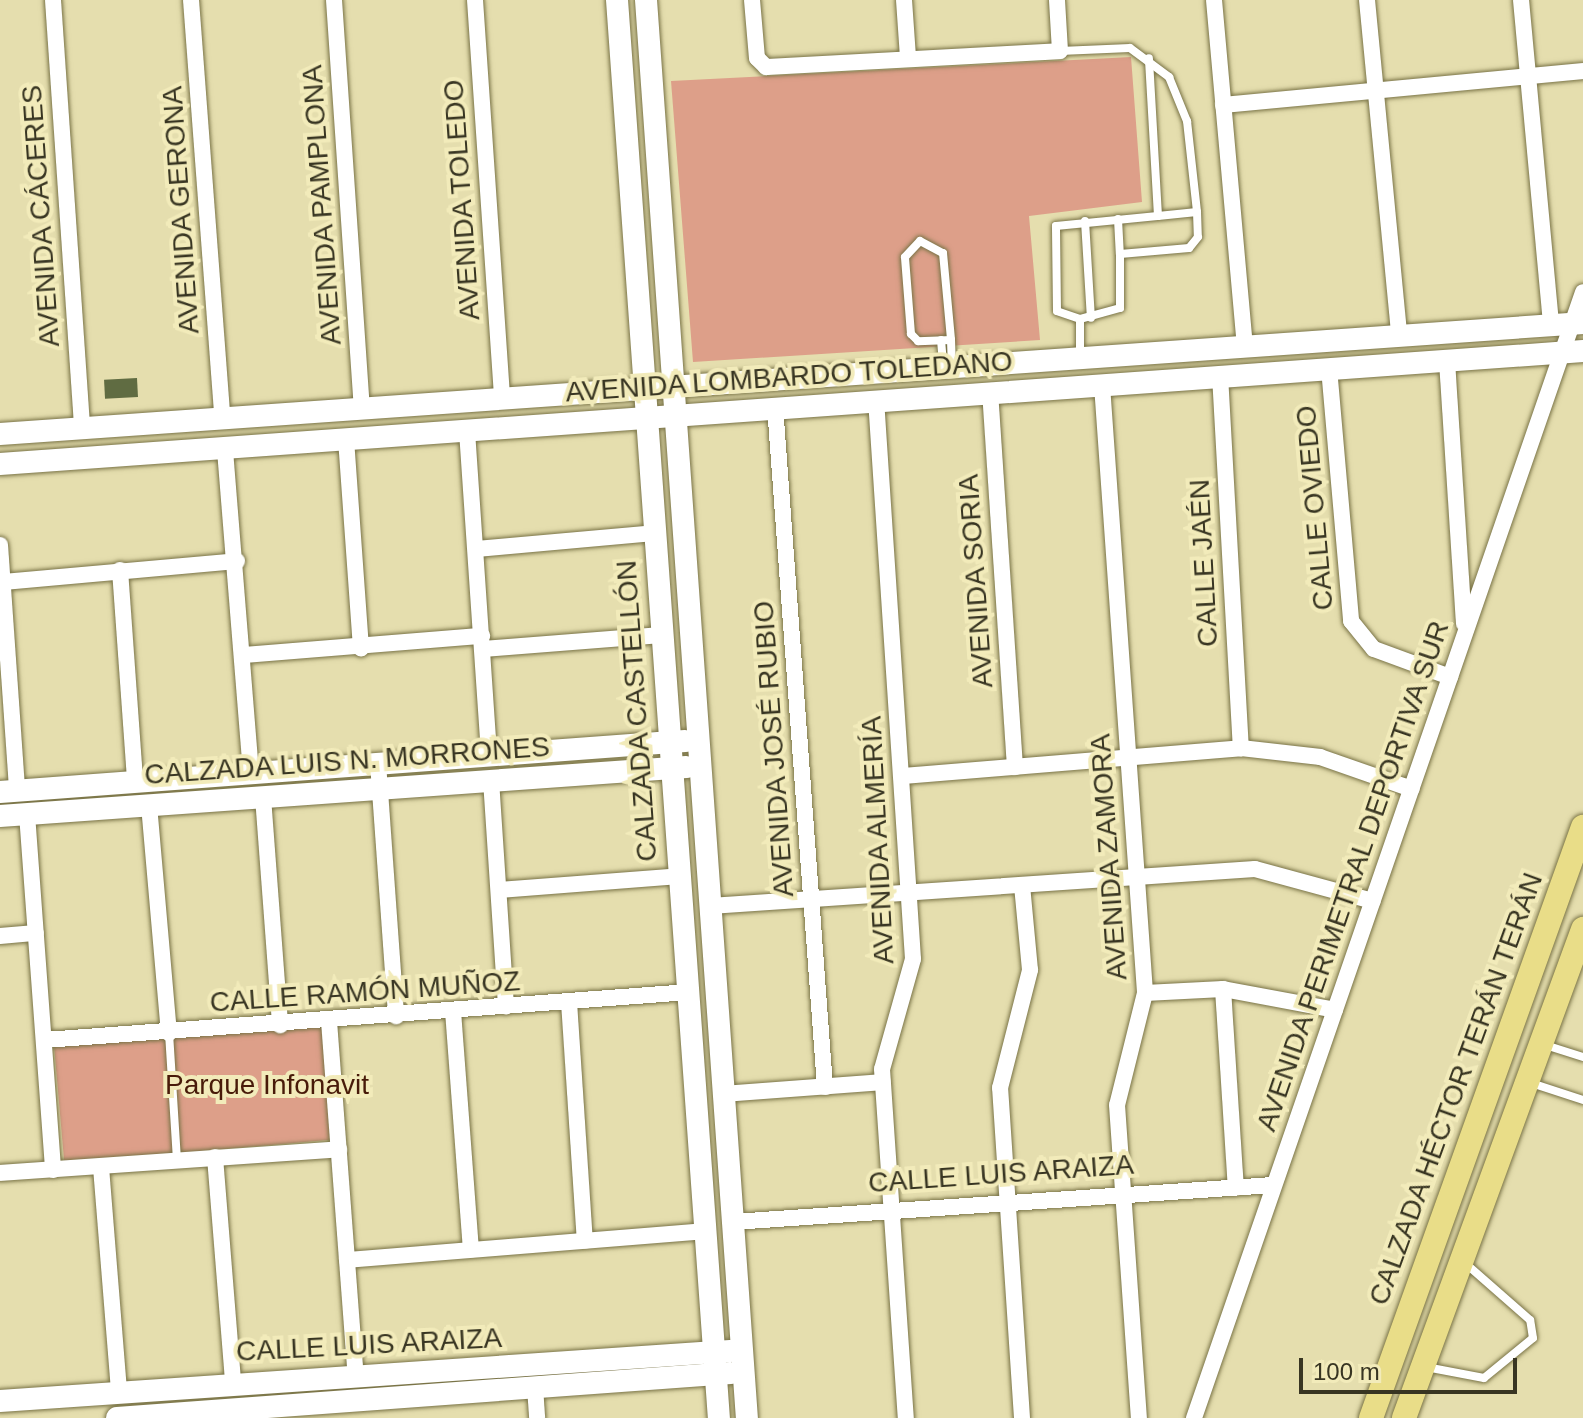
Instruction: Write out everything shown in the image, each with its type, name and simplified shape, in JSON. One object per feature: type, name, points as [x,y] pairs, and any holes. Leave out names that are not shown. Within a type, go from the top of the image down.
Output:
[{"type":"main road","name":"CALZADA CASTELLÓN","points":[[617,0],[719,1418]]},
{"type":"main road","name":"CALZADA CASTELLÓN","points":[[646,0],[747,1418]]},
{"type":"main road","name":"AVENIDA LOMBARDO TOLEDANO","points":[[0,434],[1245,344],[1569,324]]},
{"type":"main road","points":[[1167,379],[1235,365],[1245,344]]},
{"type":"main road","name":"AVENIDA LOMBARDO TOLEDANO","points":[[0,464],[1573,351]]},
{"type":"main road","points":[[990,391],[1005,374],[1080,356]]},
{"type":"main road","points":[[876,399],[943,384],[948,365]]},
{"type":"main road","name":"CALZADA LUIS N. MORRONES","points":[[8,792],[697,740]]},
{"type":"main road","name":"CALZADA LUIS N. MORRONES","points":[[0,816],[699,766]]},
{"type":"main road","name":"CALZADA HÉCTOR TERÁN TERÁN","points":[[1371,1418],[1440,1212],[1583,827]]},
{"type":"main road","points":[[1404,1418],[1583,929]]},
{"type":"main road","points":[[1513,1121],[1529,1037],[1558,952],[1558,940],[1544,931]]},
{"type":"main road","points":[[1421,1366],[1406,1357],[1404,1343],[1440,1238],[1440,1212]]},
{"type":"main road","name":"CALLE LUIS ARAIZA","points":[[0,1401],[473,1369],[743,1361]]},
{"type":"main road","name":"CALLE LUIS ARAIZA","points":[[117,1418],[297,1411],[535,1387],[716,1363]]},
{"type":"main road","points":[[473,1369],[475,1392]]},
{"type":"street","name":"AVENIDA CÁCERES","points":[[53,0],[82,429]]},
{"type":"street","name":"AVENIDA GERONA","points":[[191,0],[222,417]]},
{"type":"street","name":"AVENIDA PAMPLONA","points":[[334,0],[362,407]]},
{"type":"street","name":"AVENIDA TOLEDO","points":[[475,0],[502,397]]},
{"type":"street","points":[[752,0],[760,65],[1060,51],[1057,0]]},
{"type":"street","points":[[904,0],[908,57]]},
{"type":"street","points":[[1214,0],[1245,344]]},
{"type":"street","points":[[1367,0],[1399,335]]},
{"type":"street","points":[[1521,0],[1528,76],[1569,324]]},
{"type":"street","points":[[1223,105],[1583,71]]},
{"type":"street","name":"AVENIDA PERIMETRAL DEPORTIVA SUR","points":[[1194,1418],[1465,632],[1573,351],[1569,324],[1583,292]]},
{"type":"street","points":[[1447,361],[1465,632]]},
{"type":"street","name":"CALLE OVIEDO","points":[[1329,368],[1351,621],[1374,649],[1450,677]]},
{"type":"street","name":"CALLE JAÉN","points":[[1220,375],[1241,748]]},
{"type":"street","name":"AVENIDA ZAMORA","points":[[1102,385],[1145,993],[1118,1088],[1122,1195],[1139,1418]]},
{"type":"street","name":"AVENIDA SORIA","points":[[990,391],[1015,767]]},
{"type":"street","name":"AVENIDA ALMERÍA","points":[[876,399],[911,893],[912,969],[887,1041],[883,1082],[906,1418]]},
{"type":"street","name":"AVENIDA JOSÉ RUBIO","points":[[775,406],[825,1087]]},
{"type":"street","points":[[467,431],[489,755]]},
{"type":"street","points":[[346,439],[361,648]]},
{"type":"street","points":[[225,450],[237,561],[251,772]]},
{"type":"street","points":[[476,549],[654,533]]},
{"type":"street","points":[[0,545],[8,792]]},
{"type":"street","points":[[3,582],[237,561]]},
{"type":"street","points":[[120,570],[135,781]]},
{"type":"street","points":[[244,655],[661,635]]},
{"type":"street","points":[[903,776],[1241,748],[1320,757],[1412,789]]},
{"type":"street","points":[[378,763],[396,1016]]},
{"type":"street","points":[[491,780],[506,1007]]},
{"type":"street","points":[[263,797],[280,1025]]},
{"type":"street","points":[[149,805],[169,1033]]},
{"type":"street","points":[[27,814],[53,1170]]},
{"type":"street","points":[[710,906],[1137,877],[1278,871],[1373,901]]},
{"type":"street","points":[[499,890],[679,876]]},
{"type":"street","points":[[1022,885],[1030,970],[1001,1075],[1006,1203],[1022,1418]]},
{"type":"street","points":[[0,936],[36,933]]},
{"type":"street","points":[[1145,993],[1223,989],[1335,1010]]},
{"type":"street","points":[[1223,989],[1236,1188]]},
{"type":"street","name":"CALLE RAMÓN MUÑOZ","points":[[45,1040],[280,1025],[689,992]]},
{"type":"street","points":[[569,1002],[585,1240]]},
{"type":"street","points":[[453,1011],[471,1249]]},
{"type":"street","points":[[329,1021],[356,1376]]},
{"type":"street","points":[[724,1094],[883,1082]]},
{"type":"street","points":[[0,1173],[339,1149]]},
{"type":"street","points":[[215,1157],[233,1383]]},
{"type":"street","points":[[101,1167],[119,1393]]},
{"type":"street","name":"CALLE LUIS ARAIZA","points":[[733,1222],[1273,1185]]},
{"type":"street","points":[[347,1260],[705,1231]]},
{"type":"street","points":[[535,1387],[537,1418]]},
{"type":"lane","points":[[1060,51],[1125,48],[1149,58],[1169,77],[1182,106],[1198,237],[1189,248],[1120,254]]},
{"type":"lane","points":[[1149,58],[1158,216]]},
{"type":"lane","points":[[1118,219],[1120,308],[1080,319],[1057,311],[1053,239],[1059,224],[1197,212]]},
{"type":"lane","points":[[1085,221],[1091,318]]},
{"type":"lane","points":[[946,340],[918,341],[910,331],[905,257],[920,241],[943,253],[948,365]]},
{"type":"lane","points":[[1080,319],[1080,356]]},
{"type":"lane","points":[[169,1033],[177,1161]]},
{"type":"lane","points":[[1541,1044],[1583,1057]]},
{"type":"lane","points":[[1527,1082],[1583,1100]]},
{"type":"lane","points":[[1421,1366],[1484,1378],[1533,1338],[1530,1320],[1461,1259]]},
{"type":"green space","points":[[1131,57],[1142,202],[1029,216],[1040,340],[693,362],[671,81]]},
{"type":"green space","name":"Parque Infonavit","points":[[323,1022],[333,1140],[64,1163],[54,1046]]},
{"type":"building","points":[[137,378],[138,397],[105,399],[104,380]]}]
